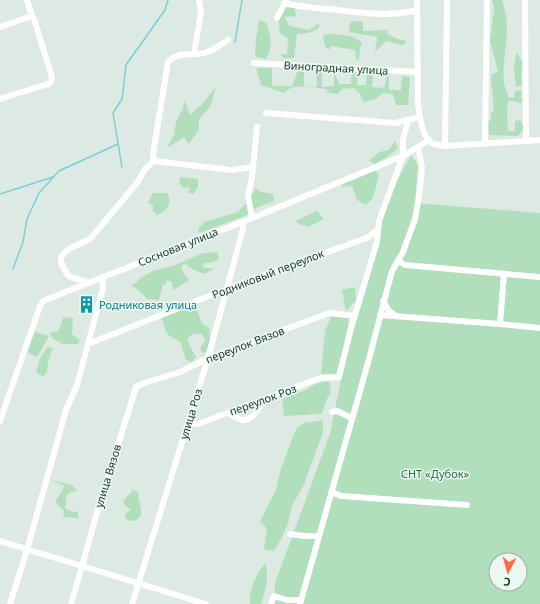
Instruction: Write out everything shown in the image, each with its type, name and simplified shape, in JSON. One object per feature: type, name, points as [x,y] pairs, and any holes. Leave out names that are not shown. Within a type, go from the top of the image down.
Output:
[{"type":"street","points":[[0,99],[51,82],[52,77],[27,0]]},
{"type":"street","points":[[194,54],[201,12],[198,0]]},
{"type":"street","points":[[417,0],[420,117],[428,140],[435,144],[445,146],[540,140]]},
{"type":"street","points":[[445,146],[447,0]]},
{"type":"street","points":[[485,144],[487,0]]},
{"type":"street","points":[[525,0],[526,141]]},
{"type":"street","points":[[277,18],[286,1],[300,6],[385,14],[417,10]]},
{"type":"street","points":[[0,27],[32,16]]},
{"type":"street","points":[[154,161],[153,154],[168,62],[178,55],[206,53],[228,40]]},
{"type":"street","name":"Виноградная улица","points":[[254,63],[418,72]]},
{"type":"street","points":[[266,113],[395,123],[420,117]]},
{"type":"street","points":[[356,316],[377,242],[379,221],[403,156],[403,139],[408,121]]},
{"type":"street","points":[[252,218],[248,196],[252,182],[257,127]]},
{"type":"street","name":"Сосновая улица","points":[[0,421],[1,410],[43,301],[403,156],[428,140]]},
{"type":"street","points":[[271,604],[274,596],[301,602],[383,301],[392,271],[398,262],[408,239],[417,208],[422,168],[418,147]]},
{"type":"street","points":[[86,284],[85,281],[70,277],[67,274],[61,263],[61,258],[69,249],[87,241],[92,236],[137,183],[145,169],[154,161],[232,170],[253,167]]},
{"type":"street","name":"улица Роз","points":[[132,604],[208,358],[243,229],[242,222]]},
{"type":"street","name":"Родниковый переулок","points":[[88,344],[227,289],[366,238],[378,229]]},
{"type":"street","points":[[398,262],[405,265],[540,277]]},
{"type":"street","points":[[500,324],[504,274]]},
{"type":"street","points":[[10,604],[27,550],[66,410],[77,385],[103,288],[102,278]]},
{"type":"street","points":[[383,301],[389,311],[398,316]]},
{"type":"street","name":"переулок Вязов","points":[[136,387],[144,383],[180,372],[208,358],[329,313],[356,316]]},
{"type":"street","name":"переулок Роз","points":[[188,423],[198,424],[320,378],[339,377],[356,316]]},
{"type":"street","points":[[380,316],[398,316],[540,328]]},
{"type":"street","name":"улица Вязов","points":[[71,604],[96,516],[136,387]]},
{"type":"street","points":[[228,412],[242,420],[250,418],[260,407],[263,399]]},
{"type":"street","points":[[332,412],[338,411],[352,418]]},
{"type":"street","points":[[332,492],[341,496],[467,505]]},
{"type":"street","points":[[290,534],[319,536]]},
{"type":"street","points":[[0,541],[206,604]]},
{"type":"green space","points":[[492,0],[502,0],[506,14],[507,35],[504,62],[504,84],[508,97],[514,98],[515,91],[521,90],[522,103],[508,101],[507,113],[508,131],[515,131],[515,121],[520,120],[524,128],[518,136],[489,135],[488,124],[491,113],[494,109],[491,79],[492,74],[498,72],[490,41],[494,8]]},
{"type":"green space","points":[[294,5],[296,16],[285,17],[289,26],[308,30],[320,23],[318,29],[308,33],[297,34],[294,58],[283,58],[281,54],[287,54],[288,38],[280,33],[278,16],[284,6]]},
{"type":"green space","points":[[259,20],[267,23],[270,37],[271,46],[266,59],[255,56]]},
{"type":"green space","points":[[354,21],[363,22],[363,31],[387,30],[388,34],[397,39],[405,40],[405,44],[402,45],[386,41],[375,52],[377,37],[349,32],[350,23]]},
{"type":"green space","points":[[330,34],[352,36],[362,43],[359,60],[356,59],[355,50],[331,46],[329,50],[325,46],[323,35]]},
{"type":"green space","points":[[516,54],[518,54],[523,64],[521,74],[522,85],[516,87],[514,68]]},
{"type":"green space","points":[[256,68],[272,68],[272,86],[292,86],[298,70],[304,72],[304,86],[317,87],[316,70],[322,71],[322,87],[334,86],[334,72],[339,84],[351,84],[352,71],[357,73],[357,85],[366,85],[367,73],[373,73],[372,87],[384,88],[387,75],[389,74],[389,90],[401,90],[402,76],[410,77],[408,105],[396,105],[393,94],[383,93],[374,99],[363,102],[360,94],[354,88],[342,89],[337,94],[327,92],[326,89],[298,87],[284,93],[261,85]]},
{"type":"green space","points":[[216,86],[211,105],[199,120],[199,129],[189,144],[184,137],[167,148],[174,135],[176,121],[183,109],[184,99],[190,115],[205,101]]},
{"type":"green space","points":[[395,141],[398,148],[387,157],[375,164],[369,161],[379,152],[389,150]]},
{"type":"green space","name":"СНТ «Дубок»","points":[[411,155],[418,165],[415,203],[540,213],[540,604],[273,604],[276,580],[330,434],[345,359],[367,286],[383,206]]},
{"type":"green space","points":[[373,168],[379,175],[373,198],[366,205],[357,200],[352,186],[342,187],[343,181]]},
{"type":"green space","points":[[180,177],[198,179],[198,187],[193,194],[188,193],[190,187],[183,188],[179,183]]},
{"type":"green space","points":[[255,188],[261,192],[273,194],[274,201],[258,207],[245,216],[199,233],[198,229],[204,222],[238,212],[251,197]]},
{"type":"green space","points":[[153,193],[167,193],[169,197],[168,207],[161,214],[157,215],[153,211],[153,206],[148,203]]},
{"type":"green space","points":[[317,211],[324,219],[308,227],[299,224],[296,221]]},
{"type":"green space","points":[[217,252],[219,260],[203,264],[204,268],[214,268],[205,274],[194,270],[186,264],[181,266],[184,274],[189,280],[173,290],[171,281],[166,281],[166,285],[163,284],[159,300],[147,299],[135,287],[131,287],[142,277],[155,270],[173,266],[203,253]]},
{"type":"green space","points":[[355,287],[356,300],[346,311],[342,290]]},
{"type":"green space","points":[[195,305],[202,323],[209,328],[210,339],[206,352],[202,353],[200,348],[205,341],[202,334],[192,334],[187,340],[196,357],[192,362],[186,360],[181,343],[167,334],[161,317]]},
{"type":"green space","points":[[332,315],[349,318],[346,340],[336,374],[321,374],[325,330]]},
{"type":"green space","points":[[63,317],[73,318],[72,334],[80,340],[78,344],[63,344],[53,339],[50,332],[57,332],[60,328]]},
{"type":"green space","points":[[35,332],[49,336],[37,357],[27,352]]},
{"type":"green space","points":[[48,347],[53,348],[48,361],[47,372],[43,377],[36,371],[40,358]]},
{"type":"green space","points":[[329,381],[331,392],[322,414],[284,416],[282,399],[306,390],[315,384]]},
{"type":"green space","points":[[323,420],[323,432],[304,484],[292,506],[288,523],[280,541],[274,551],[264,549],[267,529],[260,521],[276,490],[280,472],[296,429],[303,423]]},
{"type":"green space","points":[[51,480],[71,485],[77,490],[67,494],[65,508],[70,511],[78,512],[78,518],[63,517],[64,511],[55,502],[65,486]]},
{"type":"green space","points":[[133,490],[138,492],[141,513],[141,516],[135,521],[127,520],[124,514],[131,510],[123,501]]},
{"type":"green space","points":[[265,563],[267,578],[261,604],[250,604],[254,582]]},
{"type":"waterway","points":[[122,167],[113,113],[122,99],[126,65],[165,10],[168,0]]},
{"type":"waterway","points":[[235,42],[242,0]]},
{"type":"waterway","points":[[13,269],[23,242],[27,219],[39,193],[59,171],[118,144]]},
{"type":"waterway","points":[[0,194],[53,177]]},
{"type":"place","name":"Родниковая улица","points":[[86,305]]}]
